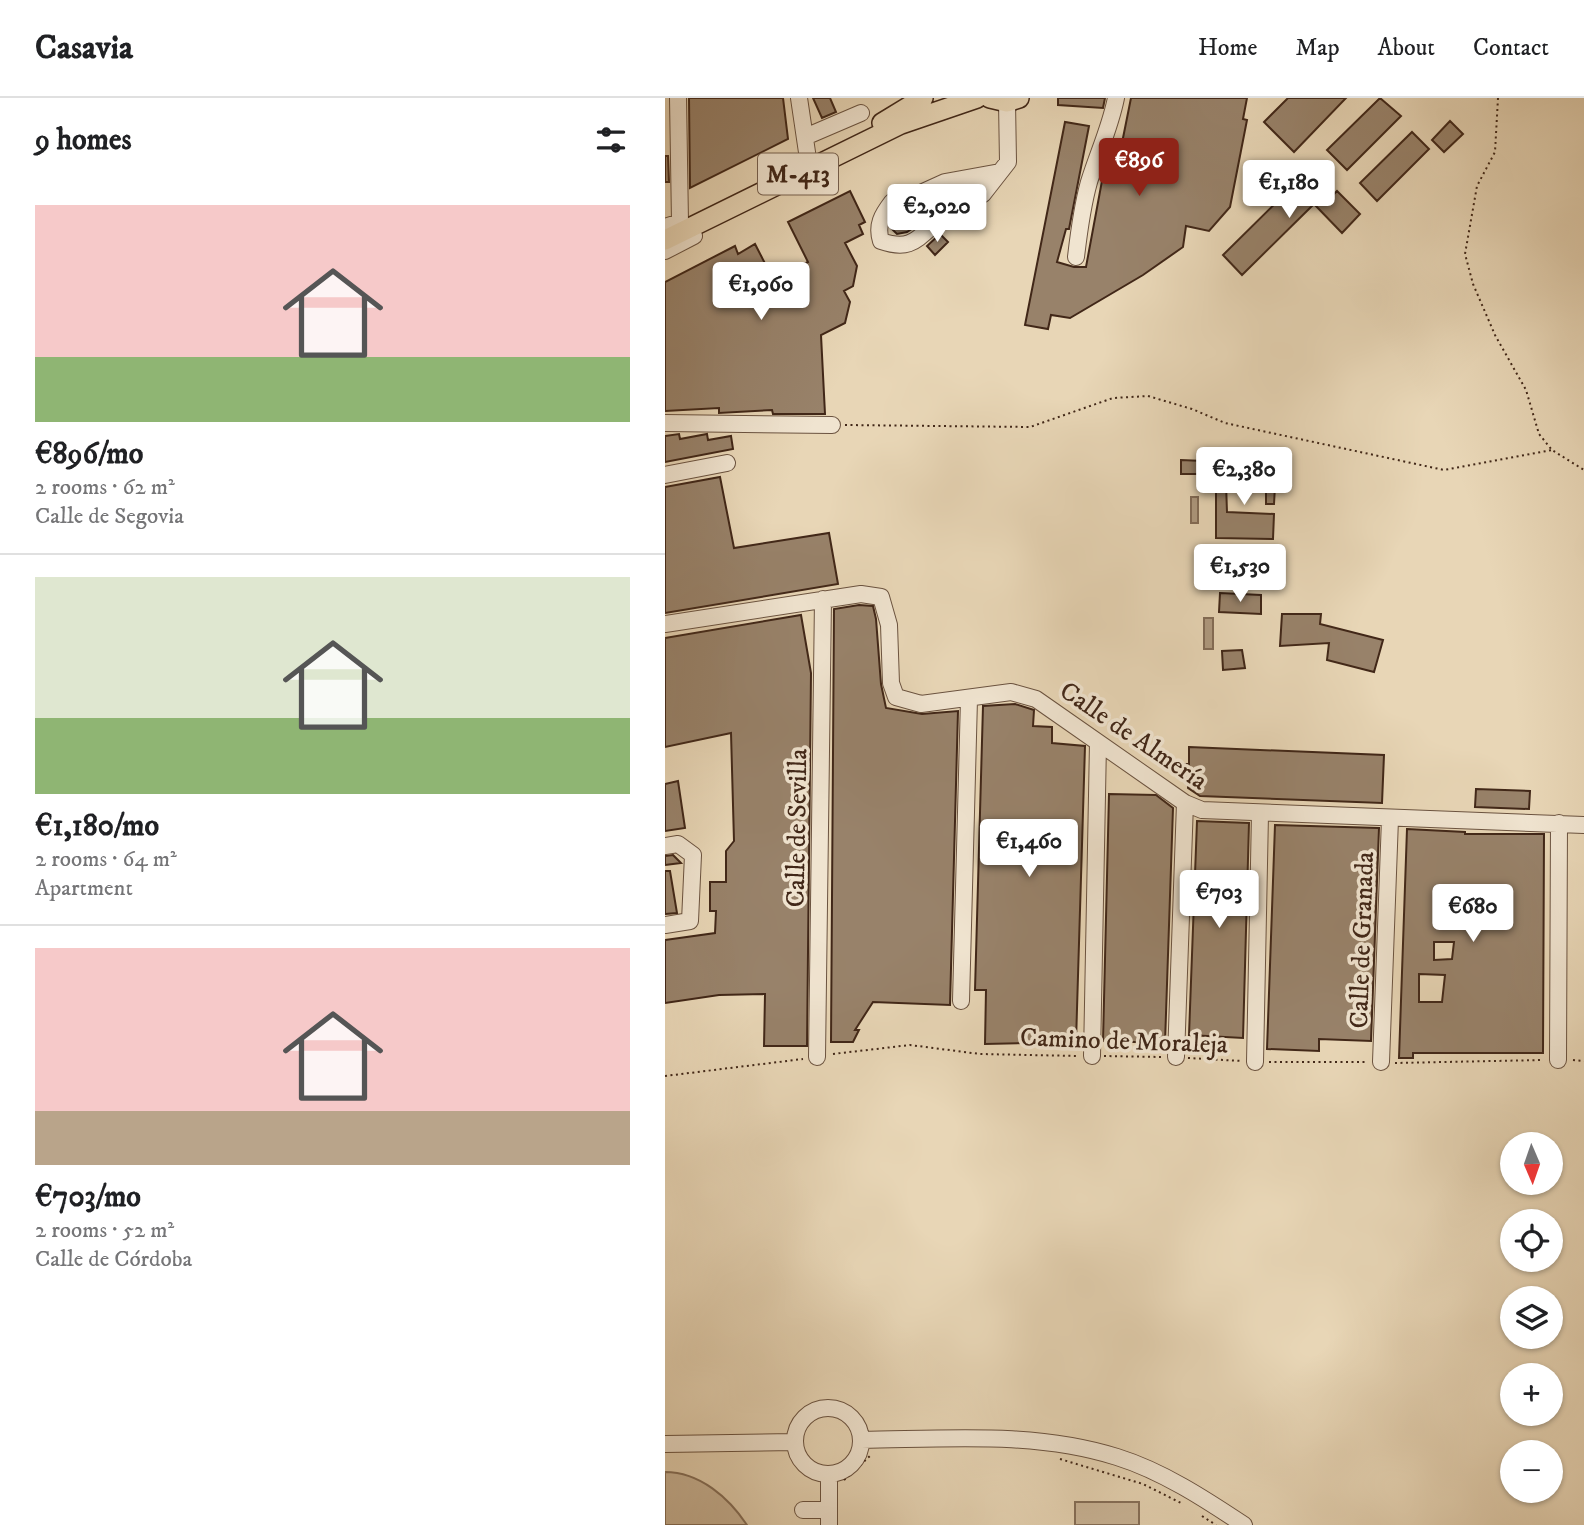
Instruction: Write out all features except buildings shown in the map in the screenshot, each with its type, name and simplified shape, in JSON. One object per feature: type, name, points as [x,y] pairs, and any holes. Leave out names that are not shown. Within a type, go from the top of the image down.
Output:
[{"type":"main road","name":"M-413","points":[[670,226],[881,124],[928,106],[977,98]]},
{"type":"main road","name":"M-413","points":[[665,240],[928,106]]},
{"type":"street","points":[[670,226],[678,98]]},
{"type":"street","points":[[799,98],[808,159]]},
{"type":"street","points":[[852,98],[861,113],[881,124]]},
{"type":"street","points":[[1076,257],[1080,215],[1090,178],[1109,132],[1115,98]]},
{"type":"street","points":[[1000,172],[945,182],[912,197],[892,202],[883,214],[877,230],[881,241],[897,247],[911,244],[937,222],[983,194],[1008,162],[1005,99]]},
{"type":"street","points":[[665,251],[908,129],[928,106]]},
{"type":"street","points":[[805,137],[861,113]]},
{"type":"street","points":[[912,197],[925,215],[937,222]]},
{"type":"street","points":[[665,423],[832,425]]},
{"type":"street","points":[[665,475],[727,463]]},
{"type":"street","name":"Calle de Almería","points":[[665,624],[861,594],[881,597],[889,625],[891,683],[896,697],[921,704],[1011,692],[1036,699],[1185,803],[1202,810],[1390,820],[1584,825]]},
{"type":"street","name":"Calle de Sevilla","points":[[817,1057],[823,600]]},
{"type":"street","points":[[961,1001],[969,699]]},
{"type":"street","points":[[1092,1056],[1098,743]]},
{"type":"street","points":[[1176,1057],[1185,803]]},
{"type":"street","points":[[1255,1062],[1259,814]]},
{"type":"street","name":"Calle de Granada","points":[[1381,1062],[1390,820]]},
{"type":"street","points":[[1558,1060],[1559,823]]},
{"type":"street","points":[[665,846],[678,844],[693,855],[690,921],[665,925]]},
{"type":"street","points":[[803,1510],[829,1518],[833,1478],[849,1467],[860,1450],[862,1440],[853,1418],[833,1408],[821,1408],[802,1420],[795,1442],[801,1461],[819,1473],[833,1478]]},
{"type":"street","points":[[862,1440],[1006,1439],[1067,1445],[1119,1457],[1196,1493],[1244,1525]]},
{"type":"street","points":[[665,1444],[795,1442]]},
{"type":"path","points":[[1498,98],[1495,152],[1477,186],[1465,254],[1473,284],[1495,335],[1525,390],[1539,434],[1552,450],[1584,470]]},
{"type":"path","points":[[832,425],[1030,426],[1113,398],[1148,396],[1192,409],[1225,423],[1444,470],[1552,450]]},
{"type":"path","name":"Camino de Moraleja","points":[[665,1076],[910,1045],[980,1054],[1176,1057],[1255,1062],[1584,1061]]},
{"type":"path","points":[[833,1478],[845,1480],[874,1452]]},
{"type":"path","points":[[1060,1459],[1143,1484],[1191,1508]]},
{"type":"path","points":[[1199,1513],[1216,1525]]},
{"type":"shaded area","points":[[1191,497],[1198,497],[1198,523],[1191,523]]},
{"type":"shaded area","points":[[1204,618],[1213,618],[1213,649],[1204,649]]},
{"type":"shaded area","points":[[665,1472],[690,1476],[712,1488],[732,1505],[747,1525],[665,1525]]},
{"type":"shaded area","points":[[1075,1502],[1139,1502],[1139,1525],[1075,1525]]}]
